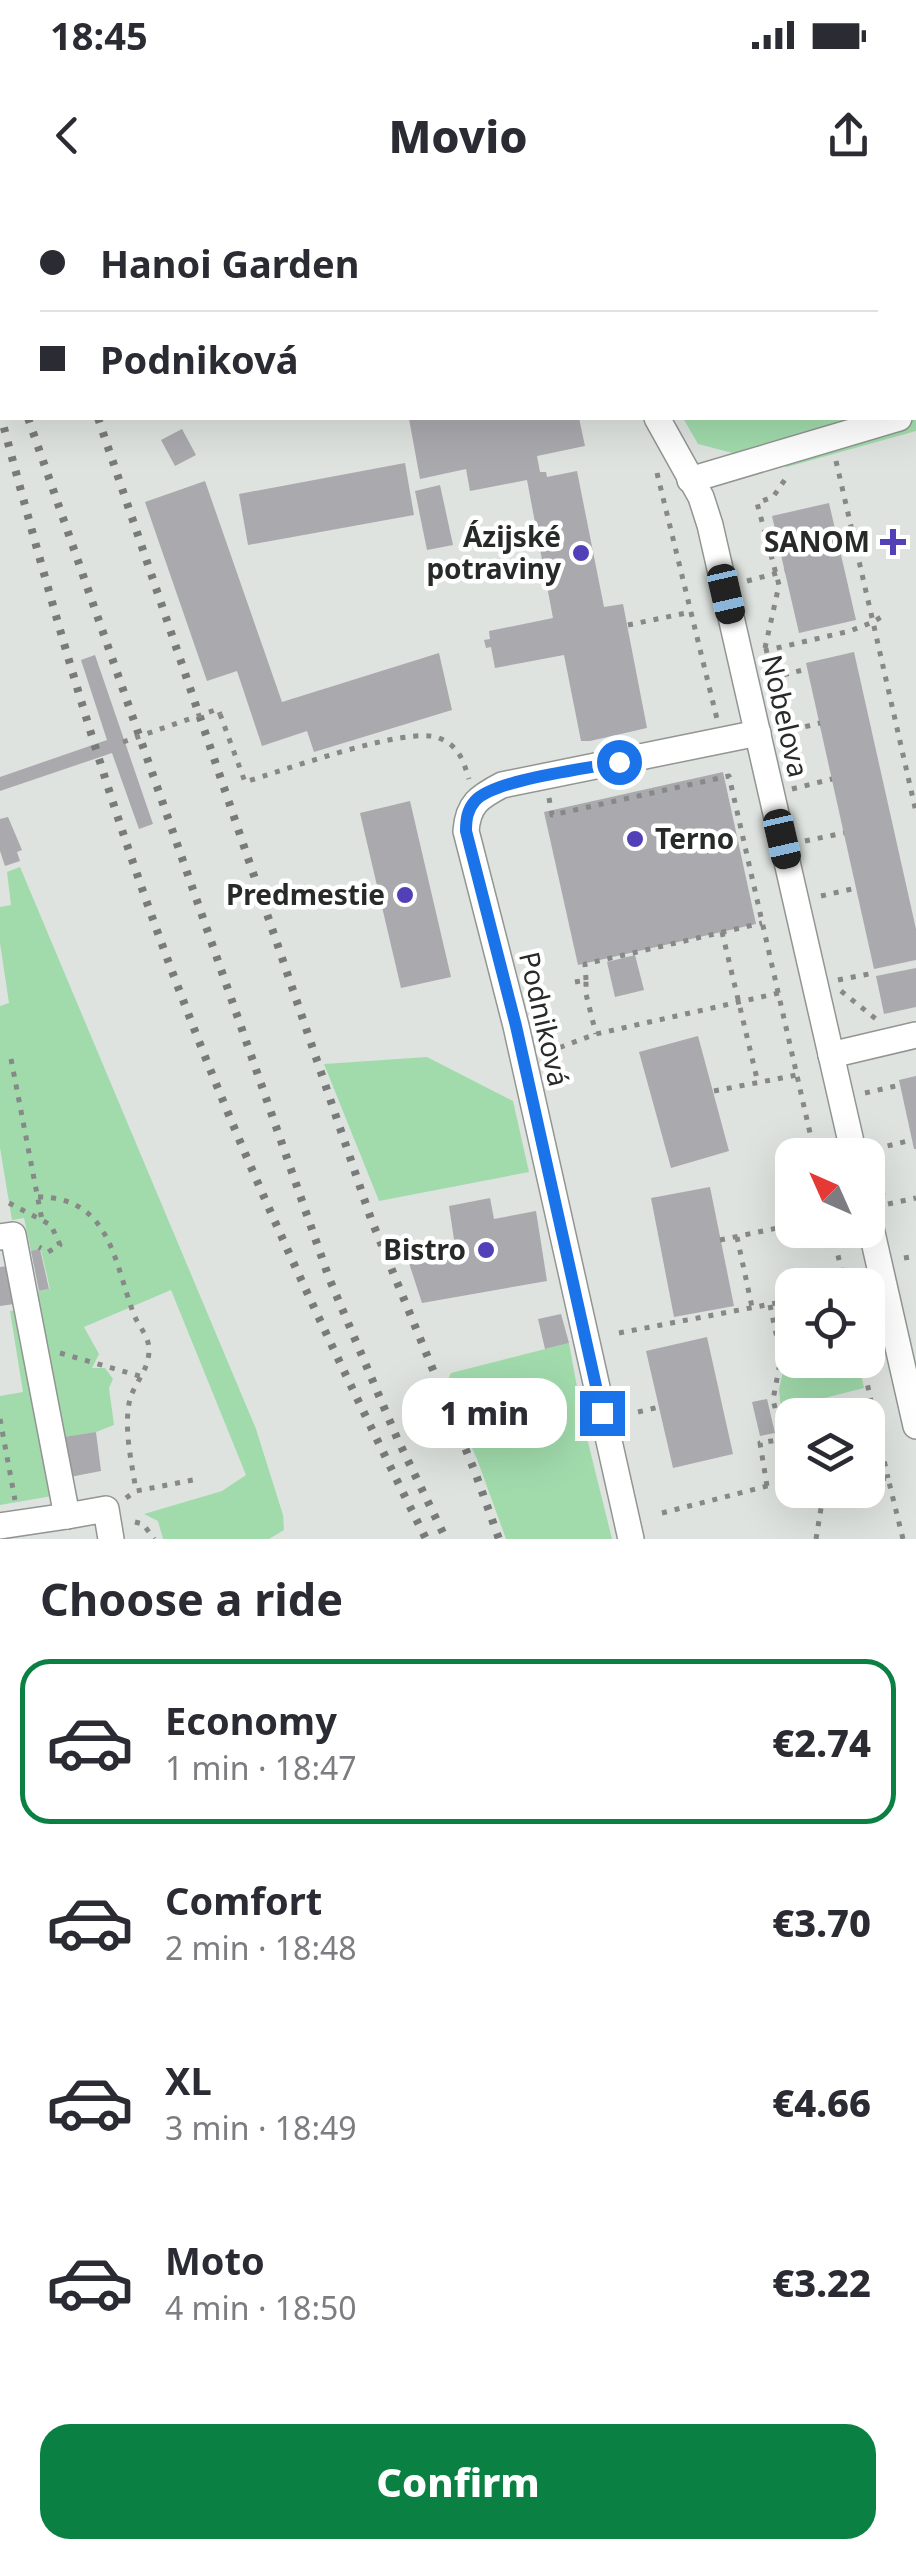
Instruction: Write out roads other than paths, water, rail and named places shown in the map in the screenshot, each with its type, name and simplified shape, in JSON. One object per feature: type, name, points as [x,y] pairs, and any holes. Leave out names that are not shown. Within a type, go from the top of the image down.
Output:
[{"type":"street","name":"Nobelova","points":[[659,420],[701,497],[768,733],[832,1055],[859,1138]]},
{"type":"street","points":[[690,480],[892,420]]},
{"type":"street","name":"Podniková","points":[[631,1539],[516,1026],[466,831],[467,813],[476,800],[502,785],[768,733]]},
{"type":"street","points":[[832,1055],[916,1035]]},
{"type":"street","points":[[0,1238],[13,1236],[67,1516]]},
{"type":"street","points":[[883,1248],[916,1426]]},
{"type":"street","points":[[10,1524],[106,1509],[111,1539]]},
{"type":"railway","points":[[2,420],[84,709],[183,1000],[298,1272],[426,1539]]},
{"type":"railway","points":[[29,420],[329,1278],[397,1438],[446,1539]]},
{"type":"railway","points":[[99,420],[371,1219],[499,1539]]},
{"type":"place","name":"SANOM","points":[[893,542]]},
{"type":"place","name":"Ázijské potraviny","points":[[581,553]]},
{"type":"place","name":"Terno","points":[[635,839]]},
{"type":"place","name":"Predmestie","points":[[405,895]]},
{"type":"place","name":"Bistro","points":[[486,1250]]}]
